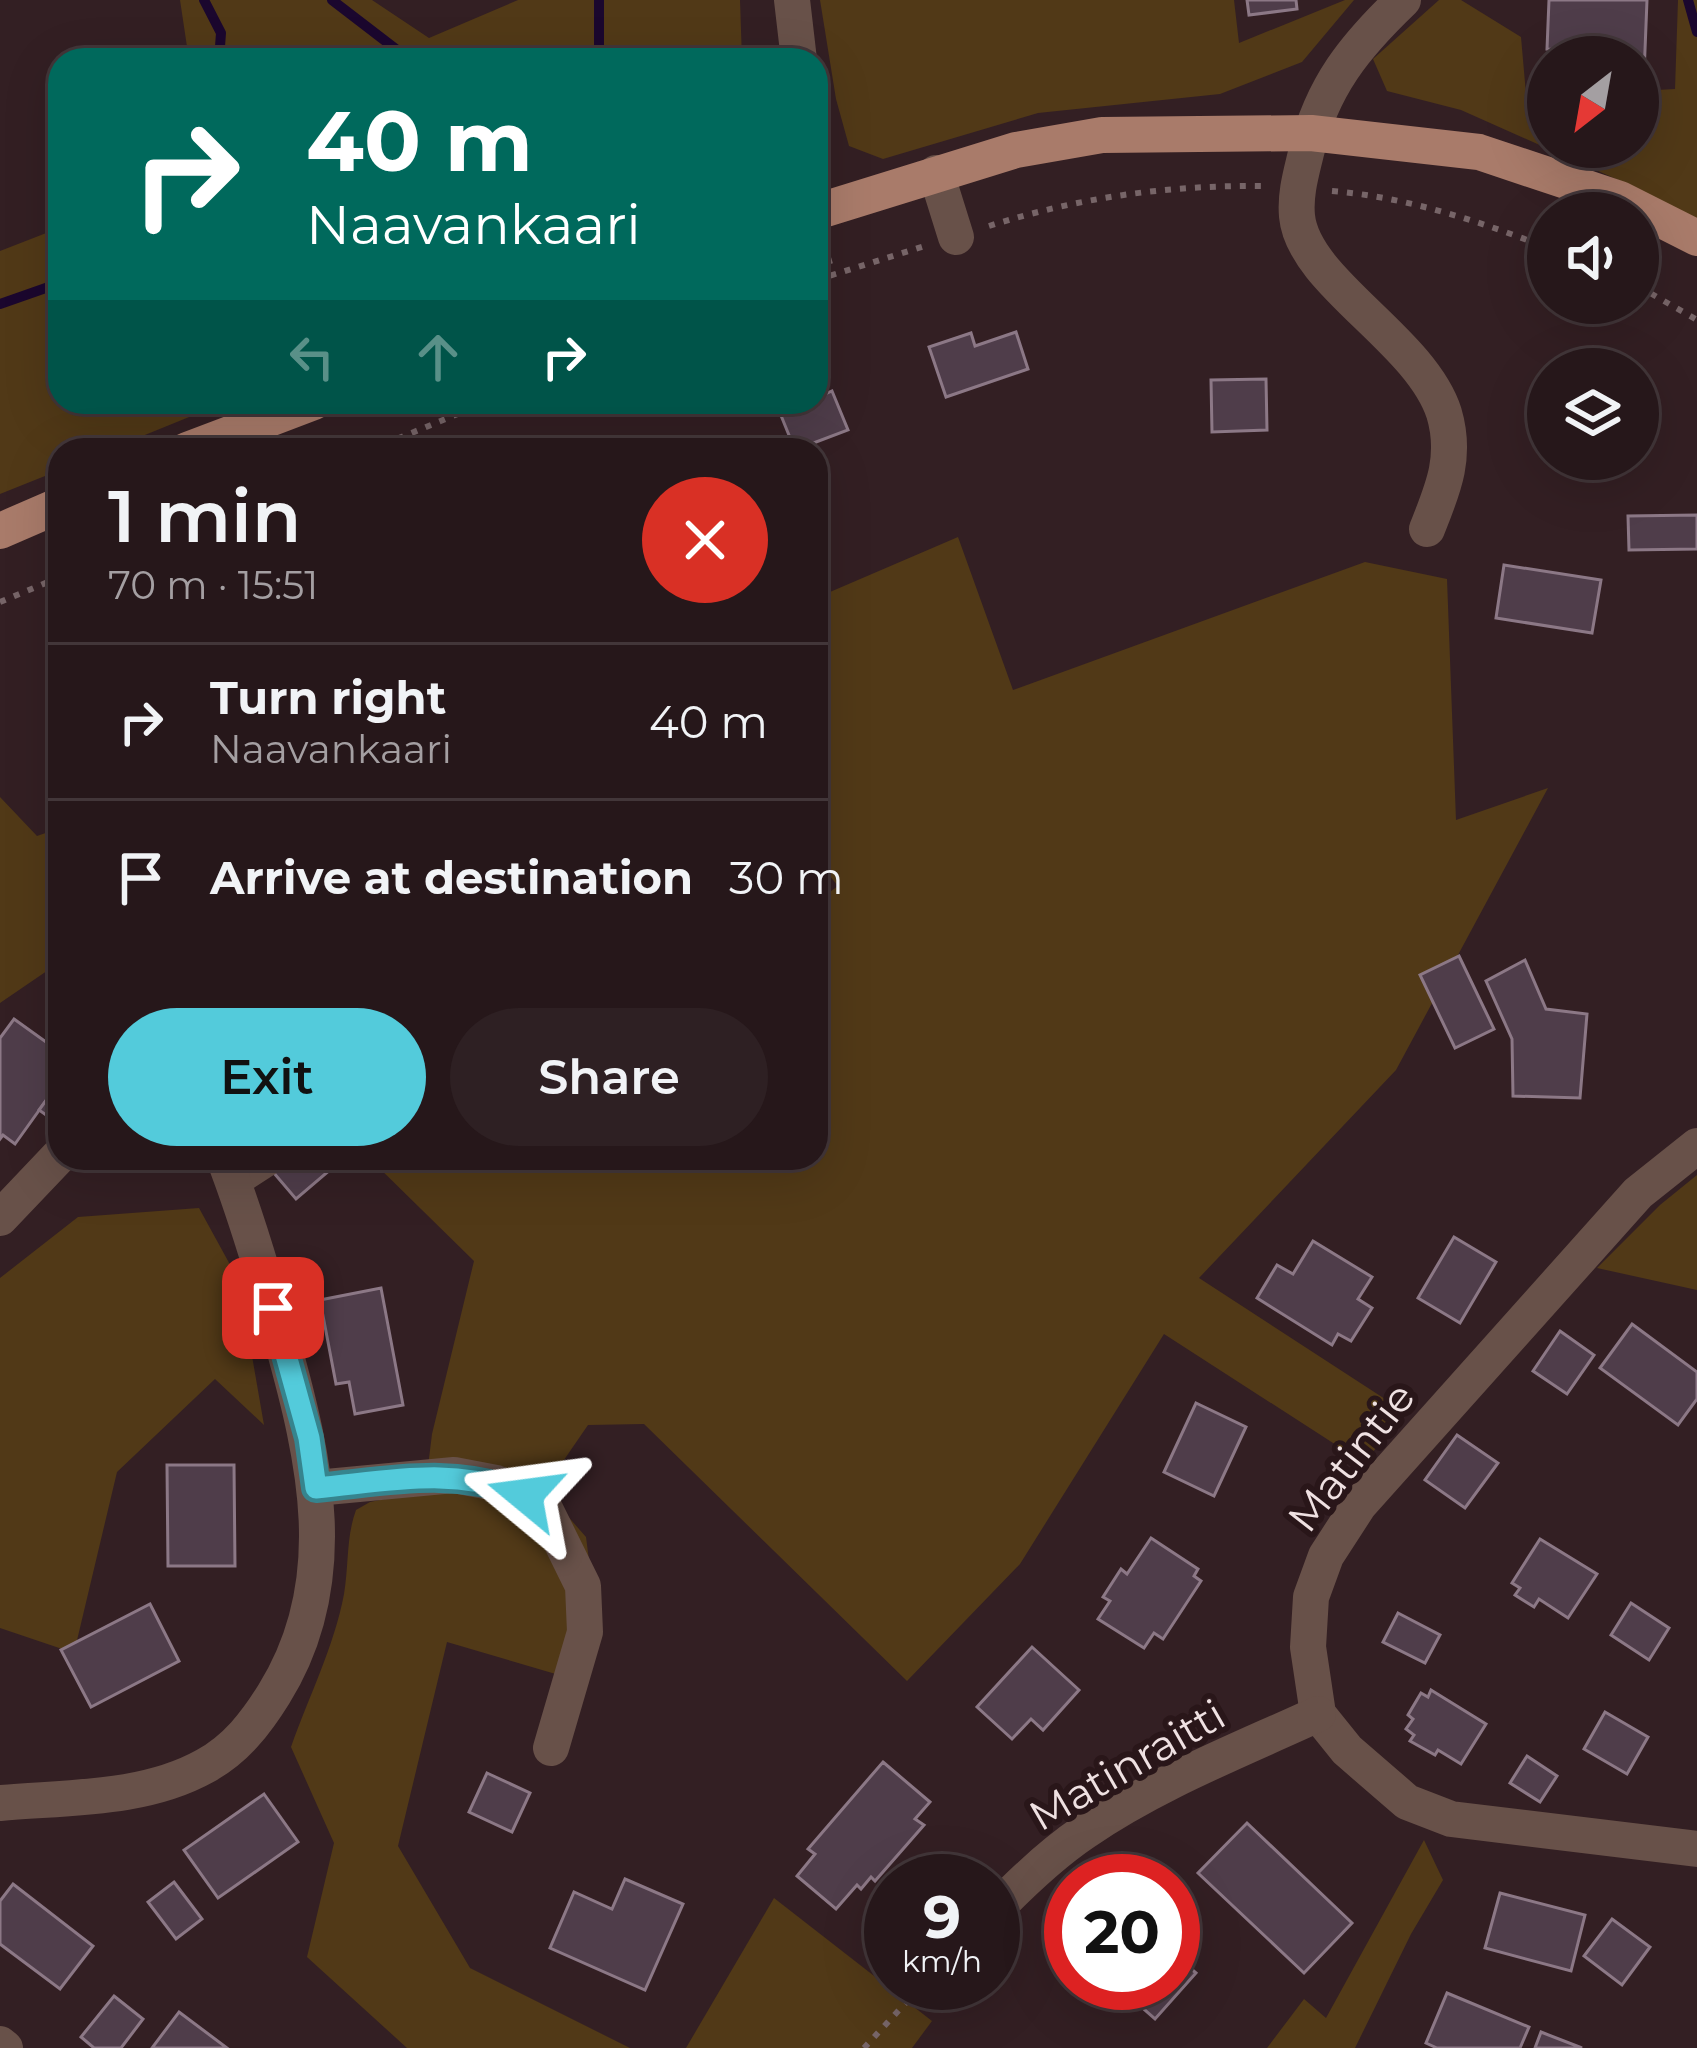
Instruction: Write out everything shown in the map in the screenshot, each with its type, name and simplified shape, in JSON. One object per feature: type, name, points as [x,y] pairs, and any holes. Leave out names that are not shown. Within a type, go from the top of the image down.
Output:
[{"type":"main road","points":[[828,200],[1016,150],[1102,135],[1311,133],[1479,152],[1620,199],[1697,238]]},
{"type":"main road","points":[[220,438],[282,414]]},
{"type":"main road","points":[[0,531],[48,510]]},
{"type":"street","points":[[792,0],[798,48]]},
{"type":"street","points":[[1403,0],[1338,72],[1320,103],[1297,189],[1297,220],[1308,249],[1390,333],[1425,377],[1444,414],[1450,469],[1427,529]]},
{"type":"street","points":[[936,173],[956,237]]},
{"type":"street","name":"Matintie","points":[[1318,1714],[1308,1647],[1311,1598],[1326,1556],[1359,1505],[1638,1193],[1697,1146]]},
{"type":"street","points":[[0,1218],[48,1168]]},
{"type":"street","points":[[0,1803],[135,1791],[177,1778],[232,1748],[259,1718],[287,1674],[304,1628],[315,1574],[316,1488],[309,1438],[255,1245],[228,1170]]},
{"type":"street","points":[[316,1488],[454,1475],[496,1483],[545,1509],[583,1586],[585,1632],[551,1748]]},
{"type":"street","points":[[1318,1714],[1377,1779],[1407,1802],[1451,1820],[1697,1849]]},
{"type":"street","name":"Matinraitti","points":[[1020,1884],[1086,1830],[1318,1714]]},
{"type":"path","points":[[828,276],[1050,207],[1129,191],[1201,185],[1359,194],[1494,226],[1527,239]]},
{"type":"path","points":[[1659,298],[1697,320]]},
{"type":"path","points":[[399,438],[458,414]]},
{"type":"path","points":[[0,602],[48,583]]},
{"type":"path","points":[[864,2048],[899,2010]]},
{"type":"shaded area","points":[[180,0],[372,0],[429,38],[518,0],[740,0],[742,48],[187,48]]},
{"type":"shaded area","points":[[820,0],[1234,0],[1239,43],[1354,0],[1302,62],[1220,94],[1038,113],[883,159],[849,146]]},
{"type":"shaded area","points":[[1439,0],[1461,0],[1521,37],[1527,139],[1461,110],[1387,91],[1373,59]]},
{"type":"shaded area","points":[[1678,0],[1697,0],[1697,220],[1659,200],[1659,192],[1643,192],[1591,168],[1659,168],[1659,90],[1675,89]]},
{"type":"shaded area","points":[[48,232],[48,414],[196,414],[138,438],[48,438],[48,475],[0,494],[0,251]]},
{"type":"shaded area","points":[[958,537],[1013,690],[1365,562],[1447,579],[1456,820],[1548,788],[1396,1070],[1199,1278],[1405,1412],[1364,1463],[1164,1334],[1020,1564],[907,1681],[644,1424],[588,1425],[544,1489],[586,1537],[594,1599],[576,1680],[447,1642],[398,1846],[470,1968],[630,2048],[407,2048],[307,1957],[334,1843],[291,1747],[340,1614],[356,1510],[370,1502],[425,1491],[432,1434],[474,1261],[381,1170],[828,1170],[828,893],[838,886],[828,874],[828,593]]},
{"type":"shaded area","points":[[0,797],[37,836],[48,832],[48,970],[0,1003]]},
{"type":"shaded area","points":[[1697,1175],[1697,1290],[1597,1268],[1660,1205]]},
{"type":"shaded area","points":[[199,1208],[239,1281],[264,1425],[215,1379],[117,1472],[74,1653],[0,1628],[0,1278],[78,1217]]},
{"type":"shaded area","points":[[1424,1840],[1443,1880],[1355,2048],[1267,2048],[1304,1999],[1326,2018]]},
{"type":"shaded area","points":[[774,1898],[864,1968],[864,2010],[918,2010],[932,2021],[912,2048],[686,2048]]},
{"type":"building","points":[[1247,0],[1296,0],[1297,9],[1249,15]]},
{"type":"building","points":[[1549,0],[1647,0],[1646,36],[1548,36]]},
{"type":"building","points":[[1016,332],[1028,369],[946,397],[929,347],[971,333],[975,346]]},
{"type":"building","points":[[1266,379],[1267,430],[1212,432],[1211,380]]},
{"type":"building","points":[[832,391],[848,430],[827,438],[790,438],[780,414],[828,414],[828,393]]},
{"type":"building","points":[[1697,515],[1697,549],[1629,550],[1628,516]]},
{"type":"building","points":[[1504,565],[1601,580],[1592,633],[1496,618]]},
{"type":"building","points":[[1459,956],[1494,1029],[1455,1048],[1420,975]]},
{"type":"building","points":[[1525,960],[1546,1009],[1587,1014],[1580,1098],[1513,1096],[1512,1039],[1486,981]]},
{"type":"building","points":[[14,1019],[48,1043],[48,1098],[15,1144],[3,1135],[0,1139],[0,1038]]},
{"type":"building","points":[[275,1170],[330,1170],[296,1199]]},
{"type":"building","points":[[1454,1237],[1496,1262],[1460,1323],[1418,1298]]},
{"type":"building","points":[[1313,1241],[1372,1277],[1358,1299],[1372,1308],[1351,1341],[1338,1334],[1332,1345],[1257,1298],[1277,1265],[1293,1274]]},
{"type":"building","points":[[381,1288],[403,1405],[355,1414],[349,1382],[336,1384],[320,1300]]},
{"type":"building","points":[[1632,1324],[1697,1372],[1697,1399],[1678,1425],[1600,1368]]},
{"type":"building","points":[[1560,1331],[1594,1355],[1567,1394],[1533,1371]]},
{"type":"building","points":[[1196,1403],[1246,1427],[1214,1496],[1164,1472]]},
{"type":"building","points":[[1457,1435],[1498,1463],[1465,1508],[1425,1480]]},
{"type":"building","points":[[167,1465],[234,1465],[235,1566],[168,1566]]},
{"type":"building","points":[[1151,1538],[1198,1569],[1194,1576],[1201,1581],[1163,1639],[1154,1633],[1144,1648],[1098,1619],[1110,1601],[1103,1597],[1121,1569],[1127,1574]]},
{"type":"building","points":[[1540,1539],[1597,1574],[1568,1618],[1539,1599],[1534,1607],[1515,1595],[1520,1588],[1512,1583]]},
{"type":"building","points":[[1631,1603],[1669,1628],[1649,1660],[1611,1635]]},
{"type":"building","points":[[150,1604],[179,1661],[91,1707],[61,1650]]},
{"type":"building","points":[[1398,1613],[1440,1635],[1425,1663],[1383,1642]]},
{"type":"building","points":[[1032,1647],[1079,1690],[1043,1730],[1031,1719],[1012,1739],[977,1707]]},
{"type":"building","points":[[1431,1690],[1486,1724],[1461,1764],[1410,1741],[1414,1735],[1406,1729],[1413,1719],[1408,1715],[1421,1693],[1428,1697]]},
{"type":"building","points":[[1605,1712],[1648,1737],[1627,1774],[1584,1749]]},
{"type":"building","points":[[1527,1756],[1557,1776],[1540,1802],[1510,1783]]},
{"type":"building","points":[[883,1762],[930,1802],[915,1819],[924,1825],[899,1854],[864,1854],[864,1885],[861,1889],[857,1885],[836,1909],[797,1876],[815,1854],[808,1849]]},
{"type":"building","points":[[487,1773],[530,1793],[512,1832],[469,1812]]},
{"type":"building","points":[[264,1794],[298,1842],[218,1898],[184,1850]]},
{"type":"building","points":[[1247,1823],[1352,1923],[1304,1973],[1200,1871]]},
{"type":"building","points":[[625,1879],[683,1904],[645,1990],[550,1948],[574,1892],[612,1909]]},
{"type":"building","points":[[174,1882],[202,1919],[176,1939],[148,1902]]},
{"type":"building","points":[[13,1884],[93,1946],[60,1989],[0,1944],[0,1901]]},
{"type":"building","points":[[1500,1893],[1585,1915],[1571,1971],[1485,1948]]},
{"type":"building","points":[[1612,1919],[1650,1947],[1622,1985],[1584,1956]]},
{"type":"building","points":[[1447,1993],[1529,2027],[1520,2048],[1437,2048],[1426,2043]]},
{"type":"building","points":[[114,1996],[143,2019],[121,2048],[94,2048],[81,2037]]},
{"type":"building","points":[[179,2012],[227,2048],[152,2048]]},
{"type":"building","points":[[1541,2032],[1582,2048],[1535,2048]]},
{"type":"waterway","points":[[204,0],[221,33],[220,48]]},
{"type":"waterway","points":[[332,0],[394,48]]},
{"type":"waterway","points":[[599,0],[599,48]]},
{"type":"waterway","points":[[1688,0],[1697,32]]},
{"type":"waterway","points":[[0,304],[48,287]]},
{"type":"route","points":[[273,1308],[309,1438],[316,1488],[454,1475],[496,1483],[525,1495]]}]
